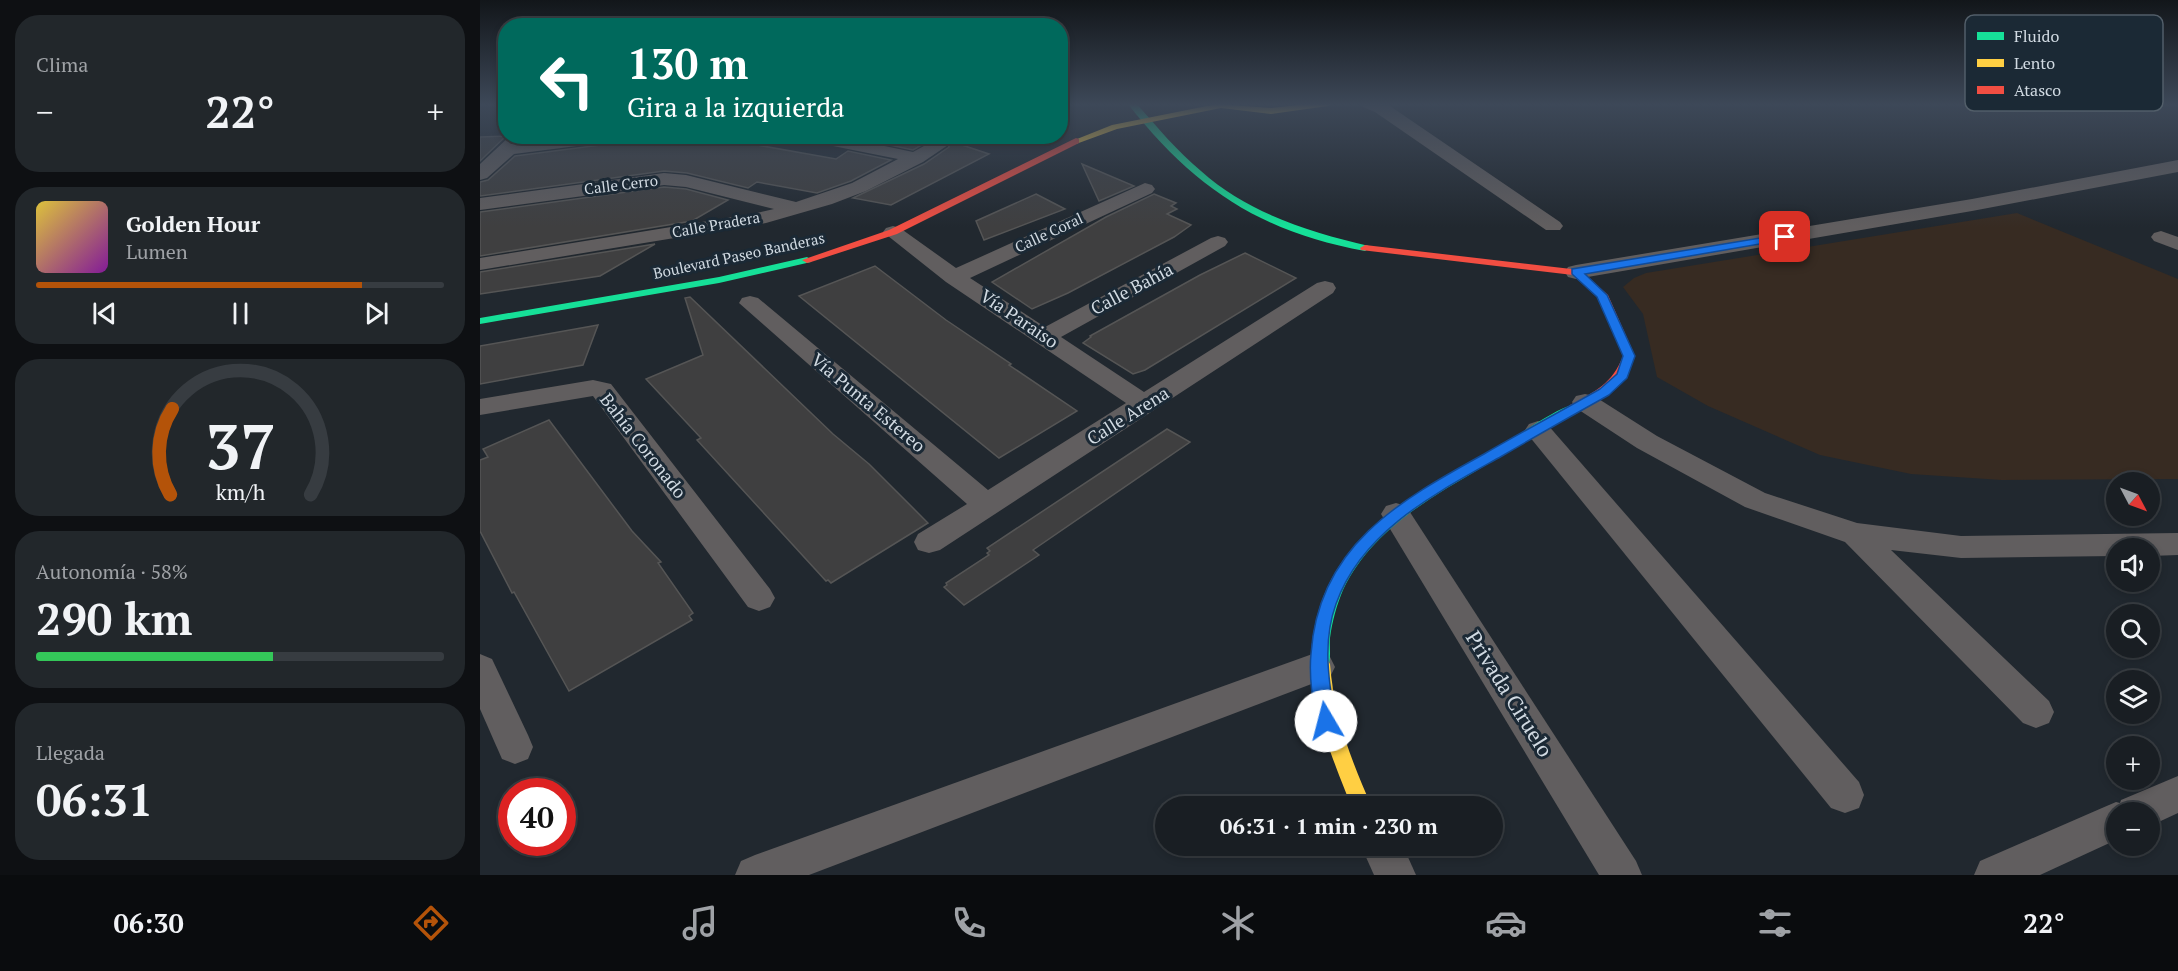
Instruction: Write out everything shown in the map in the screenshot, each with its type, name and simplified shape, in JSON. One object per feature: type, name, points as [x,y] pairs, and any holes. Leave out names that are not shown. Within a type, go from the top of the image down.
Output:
[{"type":"street","points":[[480,174],[512,145]]},
{"type":"street","points":[[852,145],[917,158]]},
{"type":"street","name":"Calle Pradera","points":[[480,264],[759,219],[859,187],[939,145]]},
{"type":"street","name":"Boulevard Paseo Banderas","points":[[480,321],[719,280],[812,259],[893,232],[1067,145]]},
{"type":"street","points":[[1170,145],[1208,182],[1233,199],[1300,231],[1359,247],[1576,272],[1972,205],[2178,166]]},
{"type":"street","points":[[1435,145],[1553,226]]},
{"type":"street","name":"Calle Cerro","points":[[480,204],[664,179],[686,181],[796,208]]},
{"type":"street","name":"Calle Coral","points":[[954,277],[1144,189]]},
{"type":"street","points":[[547,252],[555,229]]},
{"type":"street","name":"Vía Paraiso","points":[[893,232],[954,277],[1146,405]]},
{"type":"street","name":"Calle Bahía","points":[[1045,336],[1218,242]]},
{"type":"street","points":[[1356,796],[1326,721],[1318,667],[1320,636],[1328,604],[1341,575],[1363,545],[1396,514],[1448,480],[1604,392],[1622,376],[1629,356],[1602,295],[1576,272]]},
{"type":"street","name":"Calle Arena","points":[[929,542],[1146,405],[1325,288]]},
{"type":"street","name":"Vía Punta Estereo","points":[[750,303],[986,504]]},
{"type":"street","name":"Bahía Coronado","points":[[480,407],[593,388],[602,390],[759,598]]},
{"type":"street","points":[[1585,402],[1647,442],[1755,500],[1856,534],[1961,547],[2178,544]]},
{"type":"street","points":[[1538,430],[1845,795]]},
{"type":"street","name":"Privada Ciruelo","points":[[1396,514],[1622,875]]},
{"type":"street","points":[[1856,534],[2036,711]]},
{"type":"street","points":[[754,875],[1318,667]]},
{"type":"street","points":[[480,669],[516,747]]},
{"type":"street","points":[[2160,802],[2178,794]]},
{"type":"street","points":[[1994,875],[2106,825]]},
{"type":"street","points":[[1386,856],[1396,875]]},
{"type":"shaded area","points":[[2017,213],[2178,279],[2178,479],[2160,479],[2160,472],[2106,472],[2106,479],[2002,480],[1911,474],[1820,455],[1708,406],[1657,377],[1643,314],[1623,287],[1634,278],[1646,273]]},
{"type":"building","points":[[480,145],[497,145],[480,161]]},
{"type":"building","points":[[602,145],[754,145],[836,159],[848,151],[891,160],[851,181],[817,193],[757,182],[748,188],[687,173],[664,171],[480,196],[480,182],[488,180],[515,156]]},
{"type":"building","points":[[889,145],[922,145],[913,150]]},
{"type":"building","points":[[948,145],[962,145],[989,154],[891,205],[853,198],[924,164],[949,147]]},
{"type":"building","points":[[1082,164],[1134,186],[1099,201]]},
{"type":"building","points":[[664,187],[686,189],[728,200],[692,221],[480,256],[480,212]]},
{"type":"building","points":[[1036,194],[1065,209],[984,240],[976,221]]},
{"type":"building","points":[[1154,194],[1176,203],[1171,206],[1177,209],[1167,214],[1191,225],[1174,237],[1068,293],[1032,309],[992,282],[1106,217]]},
{"type":"building","points":[[655,244],[600,276],[480,294],[480,272]]},
{"type":"building","points":[[1245,253],[1296,278],[1145,370],[1133,374],[1083,343],[1090,336],[1200,275]]},
{"type":"building","points":[[875,266],[946,320],[1077,411],[999,458],[799,296]]},
{"type":"building","points":[[690,297],[833,434],[869,464],[928,523],[831,583],[826,581],[697,440],[701,438],[646,379],[703,355],[685,298]]},
{"type":"building","points":[[598,325],[583,365],[480,384],[480,346]]},
{"type":"building","points":[[549,420],[632,531],[661,562],[658,563],[693,613],[689,616],[692,620],[569,691],[514,592],[512,593],[480,531],[480,460],[488,457],[483,449]]},
{"type":"building","points":[[1167,429],[1190,442],[1033,550],[1039,555],[964,605],[944,587],[946,583],[989,555],[987,553],[990,551],[987,548]]},
{"type":"traffic: fast","points":[[1169,145],[1209,183],[1263,215],[1325,239],[1365,248]]},
{"type":"traffic: fast","points":[[480,321],[719,280],[807,260]]},
{"type":"traffic: fast","points":[[1321,664],[1322,638],[1335,590],[1347,568],[1379,530],[1419,498],[1575,408]]},
{"type":"traffic: slow","points":[[1321,664],[1329,720],[1357,796]]},
{"type":"traffic: jam","points":[[807,260],[893,232],[1068,145]]},
{"type":"traffic: jam","points":[[1365,248],[1576,272],[1602,295],[1629,356],[1625,367],[1614,383],[1575,408]]},
{"type":"route","points":[[1326,721],[1318,667],[1320,636],[1328,604],[1341,575],[1363,545],[1396,514],[1448,480],[1604,392],[1622,376],[1629,356],[1602,295],[1576,272],[1785,237]]}]
